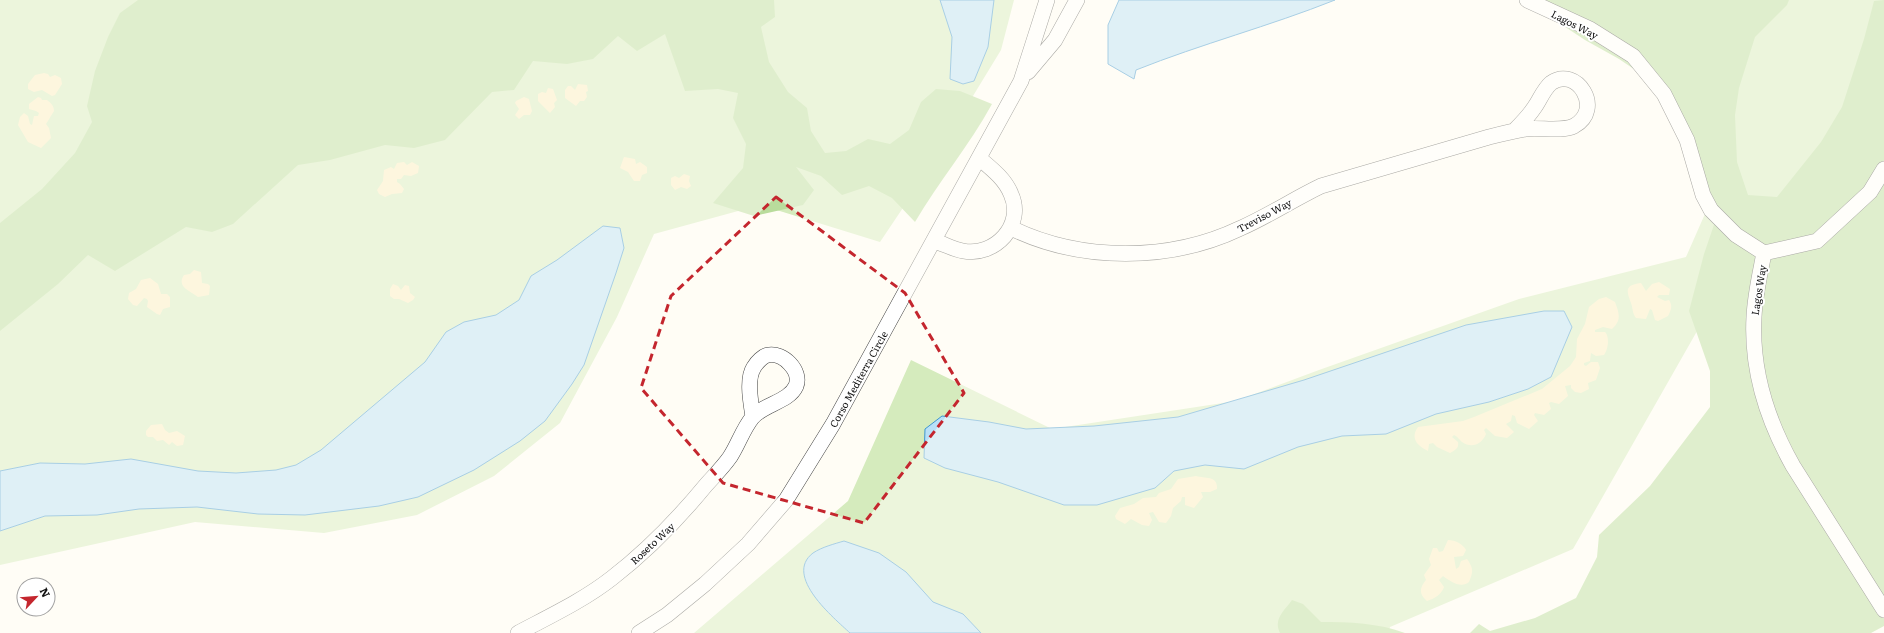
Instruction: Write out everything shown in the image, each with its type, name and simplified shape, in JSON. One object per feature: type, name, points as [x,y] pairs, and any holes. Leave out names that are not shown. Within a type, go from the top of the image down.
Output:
[{"type":"street","name":"Corso Mediterra Circle","points":[[639,633],[667,615],[705,584],[748,544],[786,500],[833,424],[1021,81],[1047,0]]},
{"type":"street","name":"Corso Mediterra Circle","points":[[1021,81],[1055,40],[1077,0]]},
{"type":"street","name":"Lagos Way","points":[[1527,0],[1590,29],[1632,56],[1664,94],[1687,140],[1702,195],[1711,210],[1736,235],[1764,253],[1756,294],[1753,329],[1756,368],[1764,404],[1778,438],[1794,466],[1884,610]]},
{"type":"street","name":"Treviso Way","points":[[1011,228],[1028,236],[1064,247],[1114,252],[1165,251],[1217,238],[1240,229],[1299,196],[1321,186],[1526,128],[1572,127],[1585,118],[1589,105],[1579,84],[1570,80],[1559,79],[1551,84],[1543,92],[1528,117],[1514,131]]},
{"type":"street","points":[[934,241],[964,251],[990,249],[1000,241],[1011,228],[1015,209],[1012,195],[1005,182],[979,158]]},
{"type":"street","points":[[1764,253],[1817,240],[1870,192],[1884,170]]},
{"type":"street","name":"Roseto Way","points":[[518,633],[564,609],[612,579],[660,537],[730,457],[753,417]]},
{"type":"highlighted area","points":[[776,197],[905,293],[964,393],[864,523],[723,483],[641,388],[671,296]]},
{"type":"green space","points":[[0,0],[1014,0],[1001,50],[923,178],[880,242],[760,205],[654,234],[617,317],[560,423],[494,476],[417,515],[324,533],[195,522],[0,565]]},
{"type":"green space","points":[[138,0],[774,0],[775,17],[761,27],[769,62],[788,92],[807,108],[811,131],[825,153],[846,151],[868,139],[890,144],[909,130],[921,102],[936,89],[960,91],[992,104],[974,134],[915,222],[892,198],[869,186],[842,195],[821,176],[796,167],[814,190],[803,205],[754,216],[713,203],[743,168],[746,144],[733,118],[738,93],[718,89],[685,91],[665,34],[637,51],[618,36],[593,59],[567,64],[533,61],[514,90],[492,92],[445,140],[414,148],[385,145],[330,160],[298,165],[233,224],[212,232],[186,227],[115,271],[88,255],[58,284],[0,331],[0,223],[42,189],[75,153],[92,122],[87,106],[95,71],[108,37],[120,13]]},
{"type":"green space","points":[[1528,0],[1789,0],[1787,5],[1755,37],[1739,88],[1735,115],[1737,162],[1748,195],[1777,197],[1821,142],[1842,107],[1864,39],[1874,1],[1884,0],[1884,626],[1871,633],[1470,633],[1479,624],[1490,631],[1535,618],[1576,598],[1597,557],[1599,535],[1650,486],[1710,407],[1710,371],[1689,311],[1704,254],[1718,213],[1686,139],[1650,80],[1619,59],[1585,40],[1544,13]]},
{"type":"green space","points":[[1638,0],[1884,0],[1884,89],[1721,289],[1573,549],[1390,627],[1388,633],[694,633],[848,501],[911,360],[1052,429],[1236,401],[1519,299],[1686,257],[1730,157]]},
{"type":"green space","points":[[1292,600],[1303,604],[1321,622],[1374,625],[1405,633],[1280,633],[1278,623],[1280,615]]},
{"type":"sand","points":[[44,73],[48,74],[50,77],[55,75],[61,78],[62,84],[55,95],[52,96],[42,90],[34,92],[28,89],[28,84],[35,75]]},
{"type":"sand","points":[[578,84],[587,85],[588,91],[586,92],[587,97],[584,101],[580,101],[576,106],[565,98],[565,90],[568,86],[571,86],[575,90]]},
{"type":"sand","points":[[548,88],[553,89],[557,100],[554,103],[555,107],[550,113],[538,101],[538,94],[542,92],[546,93]]},
{"type":"sand","points":[[38,97],[42,100],[47,100],[50,102],[54,111],[46,124],[49,128],[51,138],[41,148],[28,142],[18,125],[20,117],[24,113],[28,116],[30,124],[32,125],[34,116],[38,116],[39,113],[29,109],[29,104]]},
{"type":"sand","points":[[524,97],[529,99],[532,111],[530,115],[524,115],[519,119],[515,115],[519,109],[515,103]]},
{"type":"sand","points":[[624,157],[635,159],[636,164],[640,162],[647,167],[647,173],[642,175],[640,181],[634,181],[628,172],[620,168]]},
{"type":"sand","points":[[404,162],[407,165],[412,162],[419,166],[418,173],[411,176],[404,175],[401,179],[397,179],[397,182],[404,189],[402,193],[392,194],[385,197],[379,194],[377,190],[383,181],[384,170],[391,167],[394,169],[397,163]]},
{"type":"sand","points":[[684,174],[690,176],[689,181],[691,186],[687,189],[681,187],[675,190],[671,185],[671,178],[675,176],[679,178]]},
{"type":"sand","points":[[194,270],[201,272],[202,283],[210,286],[209,295],[198,297],[183,286],[182,279],[184,275],[190,274]]},
{"type":"sand","points":[[150,278],[158,284],[161,294],[167,294],[170,297],[170,307],[163,309],[160,315],[147,307],[147,299],[144,298],[137,306],[133,305],[128,299],[129,293],[136,289],[141,280]]},
{"type":"sand","points":[[1659,282],[1670,289],[1669,295],[1659,295],[1657,297],[1665,301],[1669,300],[1671,308],[1668,316],[1658,321],[1655,320],[1652,310],[1650,309],[1646,319],[1636,318],[1628,295],[1629,287],[1641,283],[1646,291],[1652,284]]},
{"type":"sand","points":[[393,284],[398,286],[401,290],[405,285],[409,286],[410,293],[415,297],[413,300],[408,303],[399,299],[394,299],[390,296],[390,289]]},
{"type":"sand","points":[[1606,297],[1615,302],[1619,316],[1617,323],[1612,329],[1603,327],[1595,330],[1595,332],[1605,332],[1607,334],[1608,344],[1604,355],[1596,356],[1591,353],[1590,361],[1584,363],[1586,366],[1591,362],[1598,362],[1600,368],[1596,380],[1588,383],[1589,389],[1581,393],[1575,392],[1571,388],[1571,385],[1565,386],[1568,396],[1559,404],[1549,403],[1551,409],[1544,415],[1535,413],[1534,415],[1538,421],[1529,429],[1517,423],[1515,416],[1512,415],[1511,421],[1506,424],[1514,432],[1507,438],[1495,436],[1486,428],[1484,430],[1486,434],[1484,438],[1479,443],[1473,445],[1462,442],[1454,435],[1452,437],[1458,442],[1458,446],[1450,453],[1437,447],[1433,443],[1429,444],[1428,451],[1418,444],[1415,435],[1418,427],[1463,421],[1542,389],[1570,366],[1576,357],[1577,339],[1585,324],[1589,307],[1599,299]]},
{"type":"sand","points":[[162,424],[165,430],[169,433],[177,431],[185,436],[183,445],[177,446],[172,442],[169,445],[163,440],[157,441],[153,437],[148,437],[146,435],[146,431],[151,425]]},
{"type":"sand","points":[[1196,476],[1210,478],[1215,481],[1217,489],[1210,492],[1201,492],[1203,497],[1194,508],[1185,505],[1185,497],[1182,497],[1181,501],[1173,508],[1171,516],[1166,523],[1159,522],[1153,512],[1149,513],[1152,520],[1149,526],[1142,525],[1131,519],[1125,524],[1116,519],[1115,516],[1120,508],[1134,504],[1143,498],[1156,497],[1159,493],[1171,489],[1178,479]]},
{"type":"sand","points":[[1448,540],[1458,543],[1466,550],[1463,556],[1454,557],[1456,569],[1459,567],[1461,561],[1467,559],[1471,565],[1472,573],[1469,582],[1463,585],[1452,582],[1443,576],[1439,580],[1444,587],[1443,590],[1437,596],[1427,601],[1422,596],[1421,590],[1422,585],[1426,580],[1424,575],[1431,565],[1429,559],[1433,548],[1437,548],[1439,552],[1443,551]]},
{"type":"water","points":[[940,0],[994,0],[988,47],[974,81],[963,84],[950,79],[952,37]]},
{"type":"water","points":[[1119,0],[1335,0],[1136,70],[1134,79],[1108,64],[1108,25]]},
{"type":"water","points":[[603,226],[620,228],[624,248],[584,365],[545,421],[520,441],[474,470],[418,497],[379,506],[305,515],[258,514],[197,507],[139,509],[97,515],[45,516],[0,531],[0,471],[40,463],[85,464],[131,459],[198,471],[236,473],[276,470],[296,465],[321,450],[425,362],[446,332],[464,322],[496,315],[519,300],[531,276],[557,260]]},
{"type":"water","points":[[1544,311],[1564,311],[1572,327],[1551,377],[1528,389],[1489,402],[1436,414],[1386,434],[1342,436],[1298,447],[1244,469],[1205,465],[1174,471],[1155,488],[1097,505],[1064,505],[998,482],[945,468],[924,458],[925,429],[942,416],[989,422],[1026,429],[1094,426],[1178,417],[1304,380],[1466,325]]},
{"type":"water","points":[[844,541],[879,553],[906,572],[933,602],[963,614],[981,633],[850,633],[823,607],[814,596],[807,584],[804,573],[805,562],[813,553],[824,547]]}]
